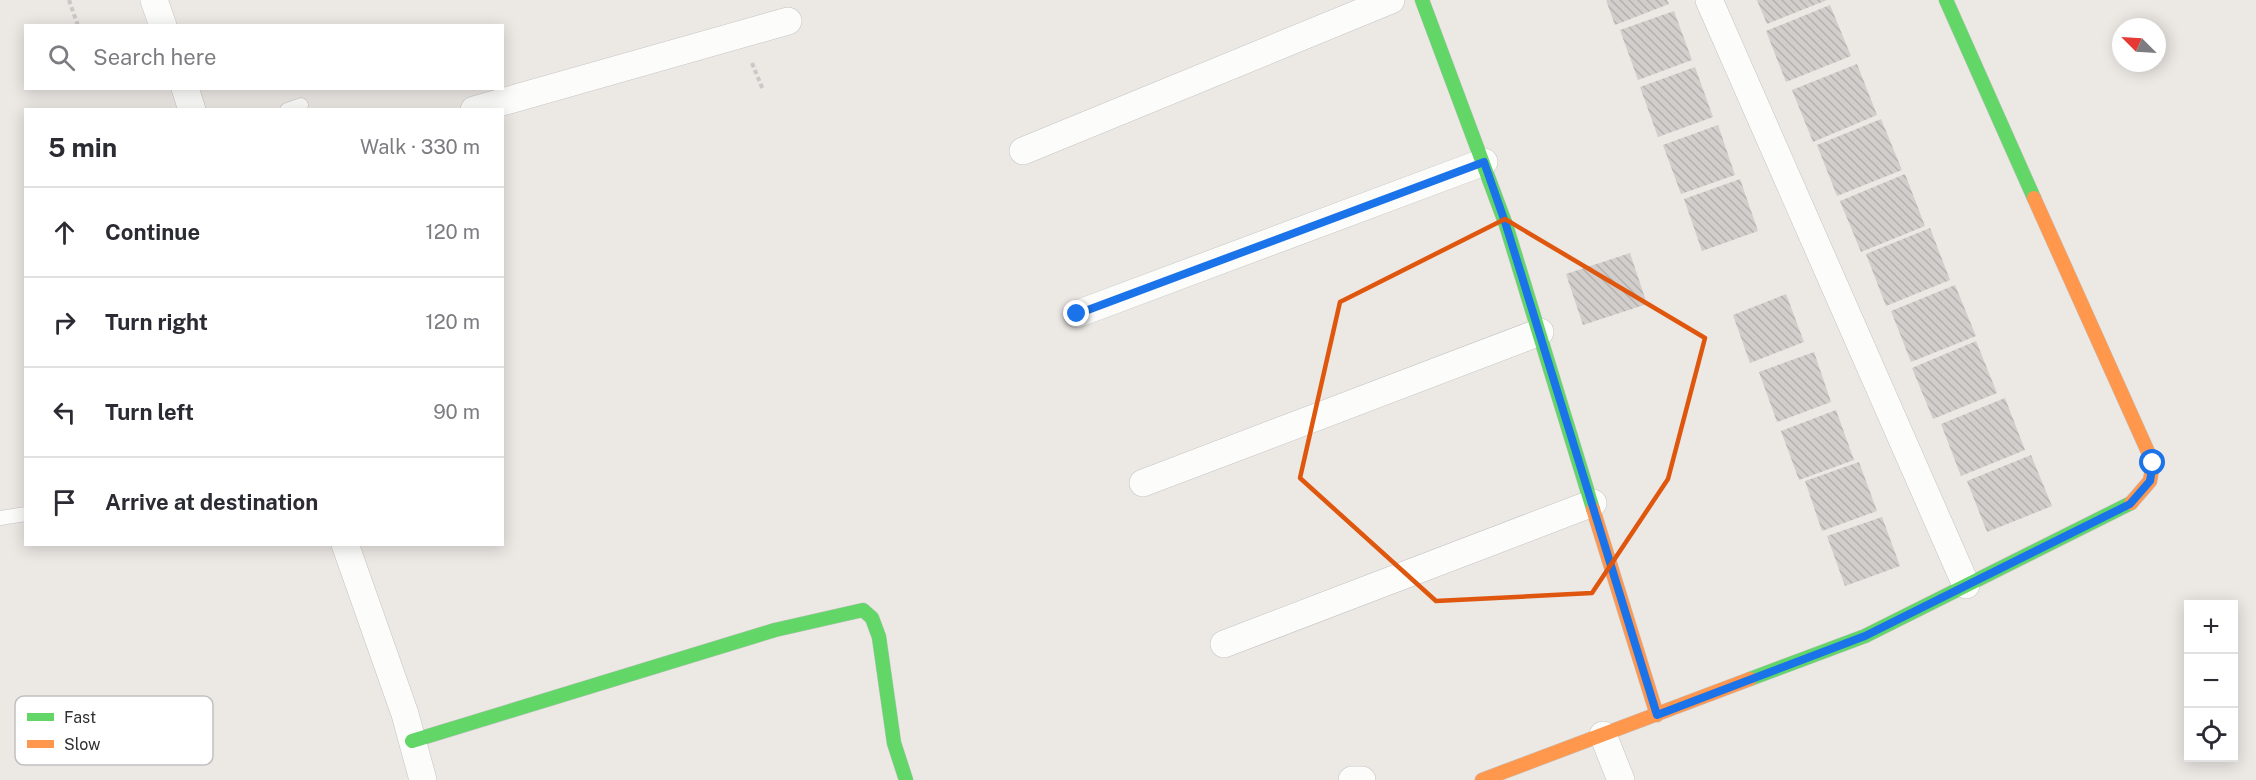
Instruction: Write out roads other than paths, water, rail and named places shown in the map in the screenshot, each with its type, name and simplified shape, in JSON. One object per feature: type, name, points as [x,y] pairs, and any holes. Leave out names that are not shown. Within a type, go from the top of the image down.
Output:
[{"type":"street","points":[[154,0],[162,24]]},
{"type":"street","points":[[1023,151],[1391,0]]},
{"type":"street","points":[[1422,0],[1484,162],[1540,332],[1657,715]]},
{"type":"street","points":[[1709,0],[1966,585]]},
{"type":"street","points":[[1482,780],[1865,636],[2130,504],[2150,481],[2153,463],[1946,0]]},
{"type":"street","points":[[481,108],[788,21]]},
{"type":"street","points":[[186,90],[191,108]]},
{"type":"street","points":[[1077,314],[1484,162]]},
{"type":"street","points":[[1143,483],[1540,332]]},
{"type":"street","points":[[1224,644],[1593,503]]},
{"type":"street","points":[[346,546],[423,780]]},
{"type":"street","points":[[412,741],[775,630],[863,610],[872,618],[879,637],[894,743],[906,780]]},
{"type":"street","points":[[1603,735],[1621,780]]},
{"type":"street","points":[[1352,780],[1362,780]]},
{"type":"lane","points":[[293,108],[301,105]]},
{"type":"lane","points":[[0,518],[24,514]]}]
